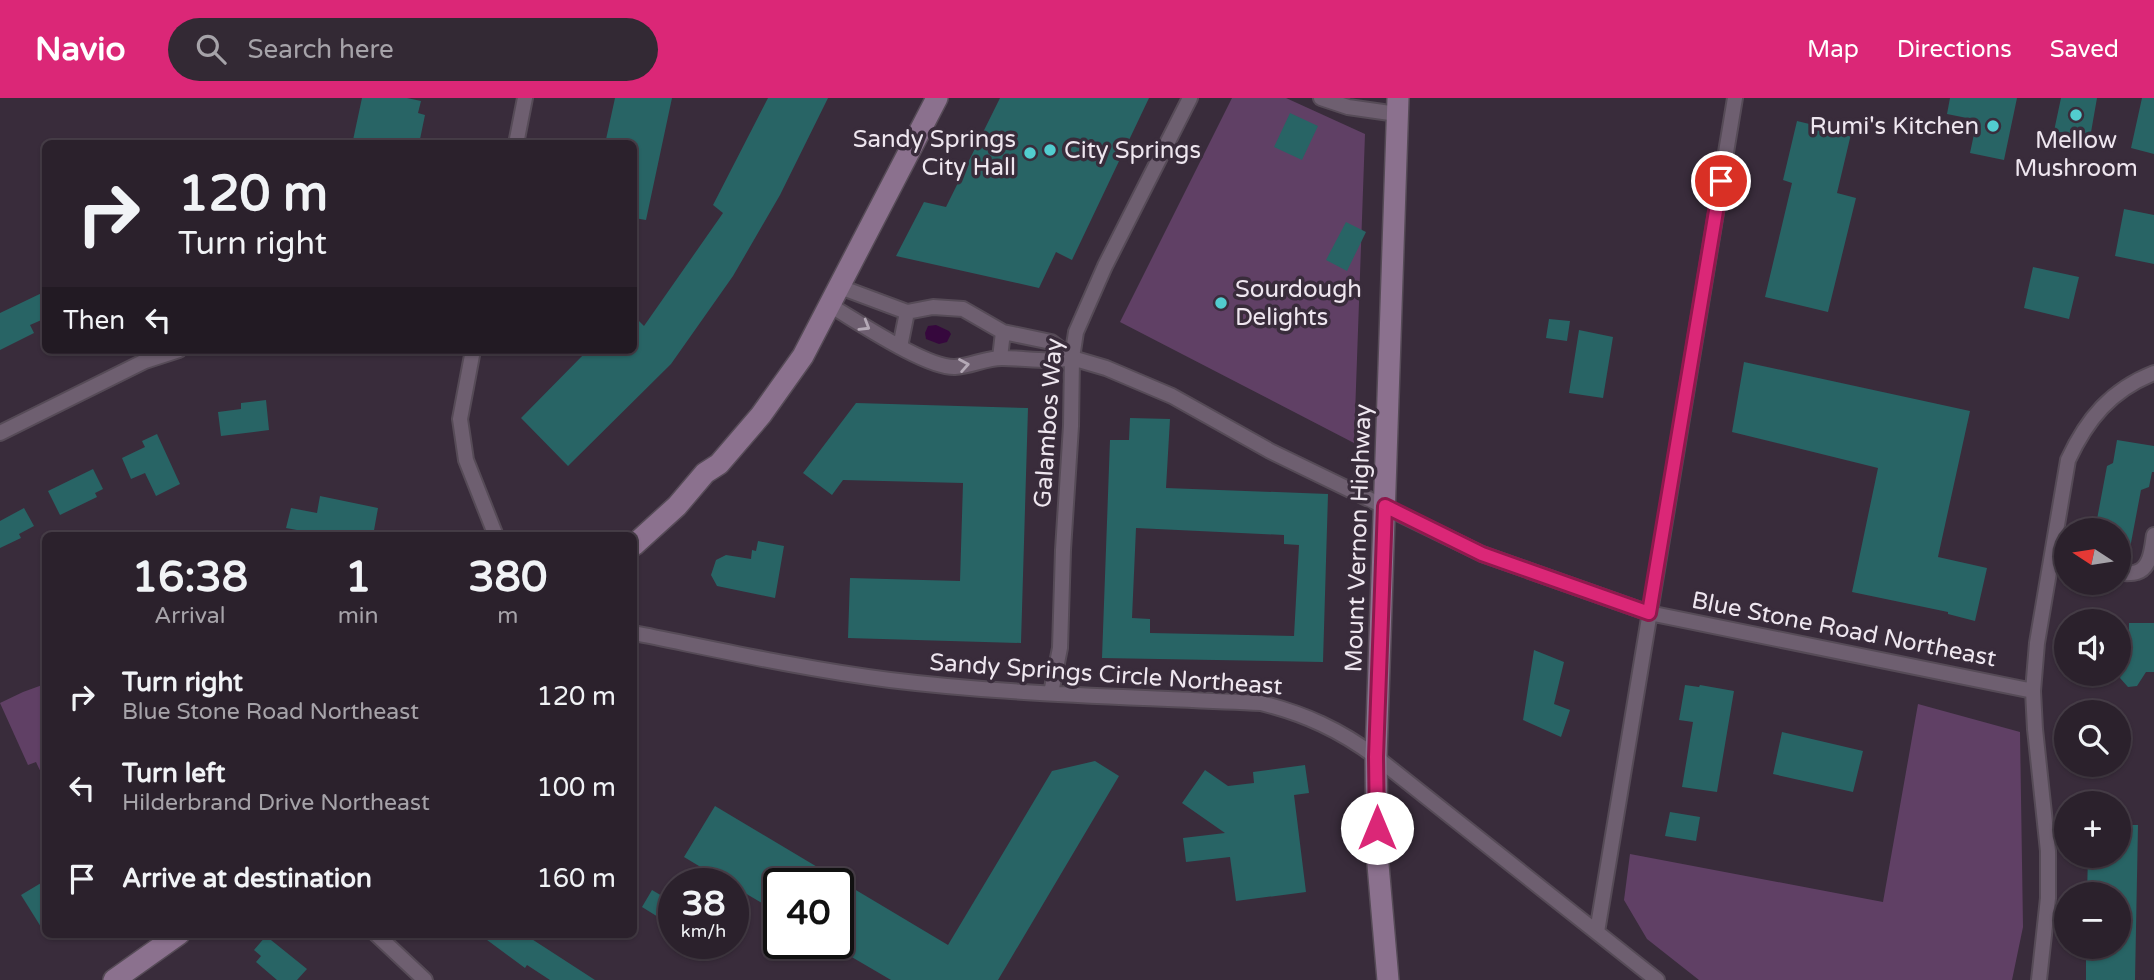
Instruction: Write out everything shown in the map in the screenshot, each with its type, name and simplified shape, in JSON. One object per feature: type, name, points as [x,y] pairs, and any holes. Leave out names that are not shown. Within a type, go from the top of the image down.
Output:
[{"type":"street","points":[[517,140],[525,98]]},
{"type":"street","points":[[637,542],[677,506],[705,474],[719,464],[761,415],[803,356],[937,98]]},
{"type":"street","name":"Galambos Way","points":[[1051,693],[1060,648],[1072,358],[1076,332],[1105,266],[1190,98]]},
{"type":"street","points":[[1321,98],[1348,107],[1398,106]]},
{"type":"street","points":[[1597,932],[1735,98]]},
{"type":"street","name":"Mount Vernon Highway","points":[[1388,980],[1377,853],[1376,757],[1398,106]]},
{"type":"street","name":"Blue Stone Road Northeast","points":[[835,297],[907,312],[933,307],[963,309],[1003,332],[1051,342],[1072,358],[1106,368],[1172,396],[1270,451],[1482,554],[1649,613],[2033,691]]},
{"type":"street","name":"Blue Stone Road Northeast","points":[[835,297],[900,347],[952,367],[1000,358],[1054,362],[1072,358]]},
{"type":"street","points":[[900,347],[907,312]]},
{"type":"street","points":[[1000,358],[1003,332]]},
{"type":"street","points":[[0,433],[145,361],[167,354]]},
{"type":"street","points":[[472,354],[460,419],[466,460],[494,532]]},
{"type":"street","points":[[2039,980],[2048,898],[2048,851],[2033,691],[2037,643],[2068,460],[2080,434],[2094,415],[2113,396],[2154,373]]},
{"type":"street","points":[[2132,574],[2144,568],[2151,554],[2154,535]]},
{"type":"street","name":"Sandy Springs Circle Northeast","points":[[637,634],[782,664],[877,678],[1051,693],[1261,703],[1293,711],[1323,723],[1376,757],[1657,980]]},
{"type":"street","points":[[114,980],[173,938]]},
{"type":"street","points":[[380,938],[425,980]]},
{"type":"shaded area","points":[[1232,98],[1286,98],[1365,134],[1354,443],[1120,322]]},
{"type":"shaded area","points":[[936,325],[951,334],[947,342],[939,344],[926,339],[928,326]]},
{"type":"shaded area","points":[[42,685],[42,775],[36,762],[28,765],[0,703]]},
{"type":"shaded area","points":[[1918,704],[2020,732],[2023,927],[2012,980],[1699,980],[1647,939],[1624,900],[1630,854],[1883,902]]},
{"type":"building","points":[[362,98],[407,98],[421,101],[418,113],[425,115],[420,140],[353,140]]},
{"type":"building","points":[[615,98],[672,98],[646,220],[637,218],[637,140],[606,140]]},
{"type":"building","points":[[768,98],[828,98],[780,195],[733,276],[671,364],[568,466],[521,418],[584,354],[637,354],[637,319],[644,326],[723,213],[713,205]]},
{"type":"building","name":"City Springs","points":[[1000,98],[1149,98],[1072,260],[1056,252],[1039,288],[896,256],[924,202],[946,207]]},
{"type":"building","name":"Rumi's Kitchen","points":[[1950,98],[2017,98],[2004,160],[1970,153],[1977,120],[1947,114]]},
{"type":"building","name":"Mellow Mushroom","points":[[2061,98],[2097,98],[2090,138],[2054,131]]},
{"type":"building","points":[[2142,98],[2154,98],[2154,154],[2131,148]]},
{"type":"building","points":[[1290,113],[1318,126],[1302,160],[1274,147]]},
{"type":"building","points":[[1797,121],[1851,134],[1837,193],[1856,198],[1828,312],[1765,297],[1792,183],[1783,180]]},
{"type":"building","points":[[2124,209],[2154,215],[2154,264],[2115,256]]},
{"type":"building","points":[[1346,222],[1366,232],[1347,271],[1326,260]]},
{"type":"building","points":[[2033,267],[2079,277],[2069,319],[2024,308]]},
{"type":"building","points":[[42,293],[42,320],[30,325],[34,333],[0,350],[0,313]]},
{"type":"building","points":[[1549,319],[1570,321],[1567,341],[1546,338]]},
{"type":"building","points":[[1579,330],[1613,337],[1603,398],[1569,393]]},
{"type":"building","points":[[1744,362],[1970,411],[1938,557],[1987,568],[1975,621],[1948,612],[1852,592],[1878,468],[1732,432]]},
{"type":"building","points":[[266,400],[269,430],[221,436],[218,412],[241,409],[241,403]]},
{"type":"building","points":[[856,403],[1028,408],[1021,643],[848,638],[850,578],[960,581],[963,483],[843,480],[832,495],[803,473]]},
{"type":"building","points":[[1130,418],[1170,419],[1166,488],[1328,494],[1323,662],[1102,658],[1110,440],[1129,440]],"holes":[[[1136,528],[1284,535],[1284,544],[1299,545],[1294,636],[1150,633],[1150,619],[1132,618]]]},
{"type":"building","points":[[157,434],[180,484],[156,496],[145,473],[131,479],[122,458],[145,447],[142,441]]},
{"type":"building","points":[[2117,440],[2154,446],[2154,472],[2149,487],[2141,490],[2132,538],[2132,518],[2097,518],[2107,466],[2113,463]]},
{"type":"building","points":[[93,469],[103,489],[95,493],[97,497],[60,515],[48,491]]},
{"type":"building","points":[[320,496],[378,508],[374,532],[308,532],[286,528],[291,508],[317,513]]},
{"type":"building","points":[[24,508],[34,526],[19,534],[21,538],[0,548],[0,521]]},
{"type":"building","points":[[758,541],[784,546],[775,598],[717,586],[711,575],[716,560],[726,555],[751,559],[752,550],[756,551]]},
{"type":"building","points":[[2131,623],[2154,623],[2154,672],[2146,672],[2137,686],[2128,687],[2131,686]]},
{"type":"building","points":[[1534,650],[1564,662],[1554,704],[1570,710],[1561,737],[1523,720]]},
{"type":"building","points":[[1685,685],[1734,691],[1717,792],[1682,787],[1693,722],[1679,720]]},
{"type":"building","points":[[1782,732],[1863,751],[1853,792],[1773,774]]},
{"type":"building","points":[[1095,761],[1119,776],[998,980],[891,980],[854,958],[854,889],[948,945],[1052,771]]},
{"type":"building","points":[[1305,765],[1309,793],[1294,795],[1306,892],[1236,901],[1230,857],[1186,862],[1183,838],[1225,833],[1182,803],[1205,770],[1228,786],[1254,783],[1253,772]]},
{"type":"building","points":[[715,806],[819,868],[763,868],[763,904],[749,895],[749,868],[702,868],[684,857]]},
{"type":"building","points":[[1670,812],[1700,817],[1696,841],[1665,836]]},
{"type":"building","points":[[2131,825],[2138,825],[2135,980],[2086,980],[2086,959],[2131,959],[2131,882],[2087,882],[2088,868],[2131,868]]},
{"type":"building","points":[[42,882],[42,929],[21,895]]},
{"type":"building","points":[[652,890],[658,894],[658,917],[642,907]]},
{"type":"building","points":[[264,938],[268,938],[307,969],[297,980],[277,980],[256,962],[261,956],[254,950]]},
{"type":"building","points":[[484,938],[530,938],[595,980],[550,980],[527,965],[525,968]]},
{"type":"place","name":"Mellow Mushroom","points":[[2076,115]]},
{"type":"place","name":"Rumi's Kitchen","points":[[1993,126]]},
{"type":"place","name":"City Springs","points":[[1050,150]]},
{"type":"place","name":"Sandy Springs City Hall","points":[[1030,153]]},
{"type":"place","name":"Sourdough Delights","points":[[1221,303]]},
{"type":"route","points":[[1377,828],[1376,757],[1385,506],[1482,554],[1649,613],[1721,181]]}]
